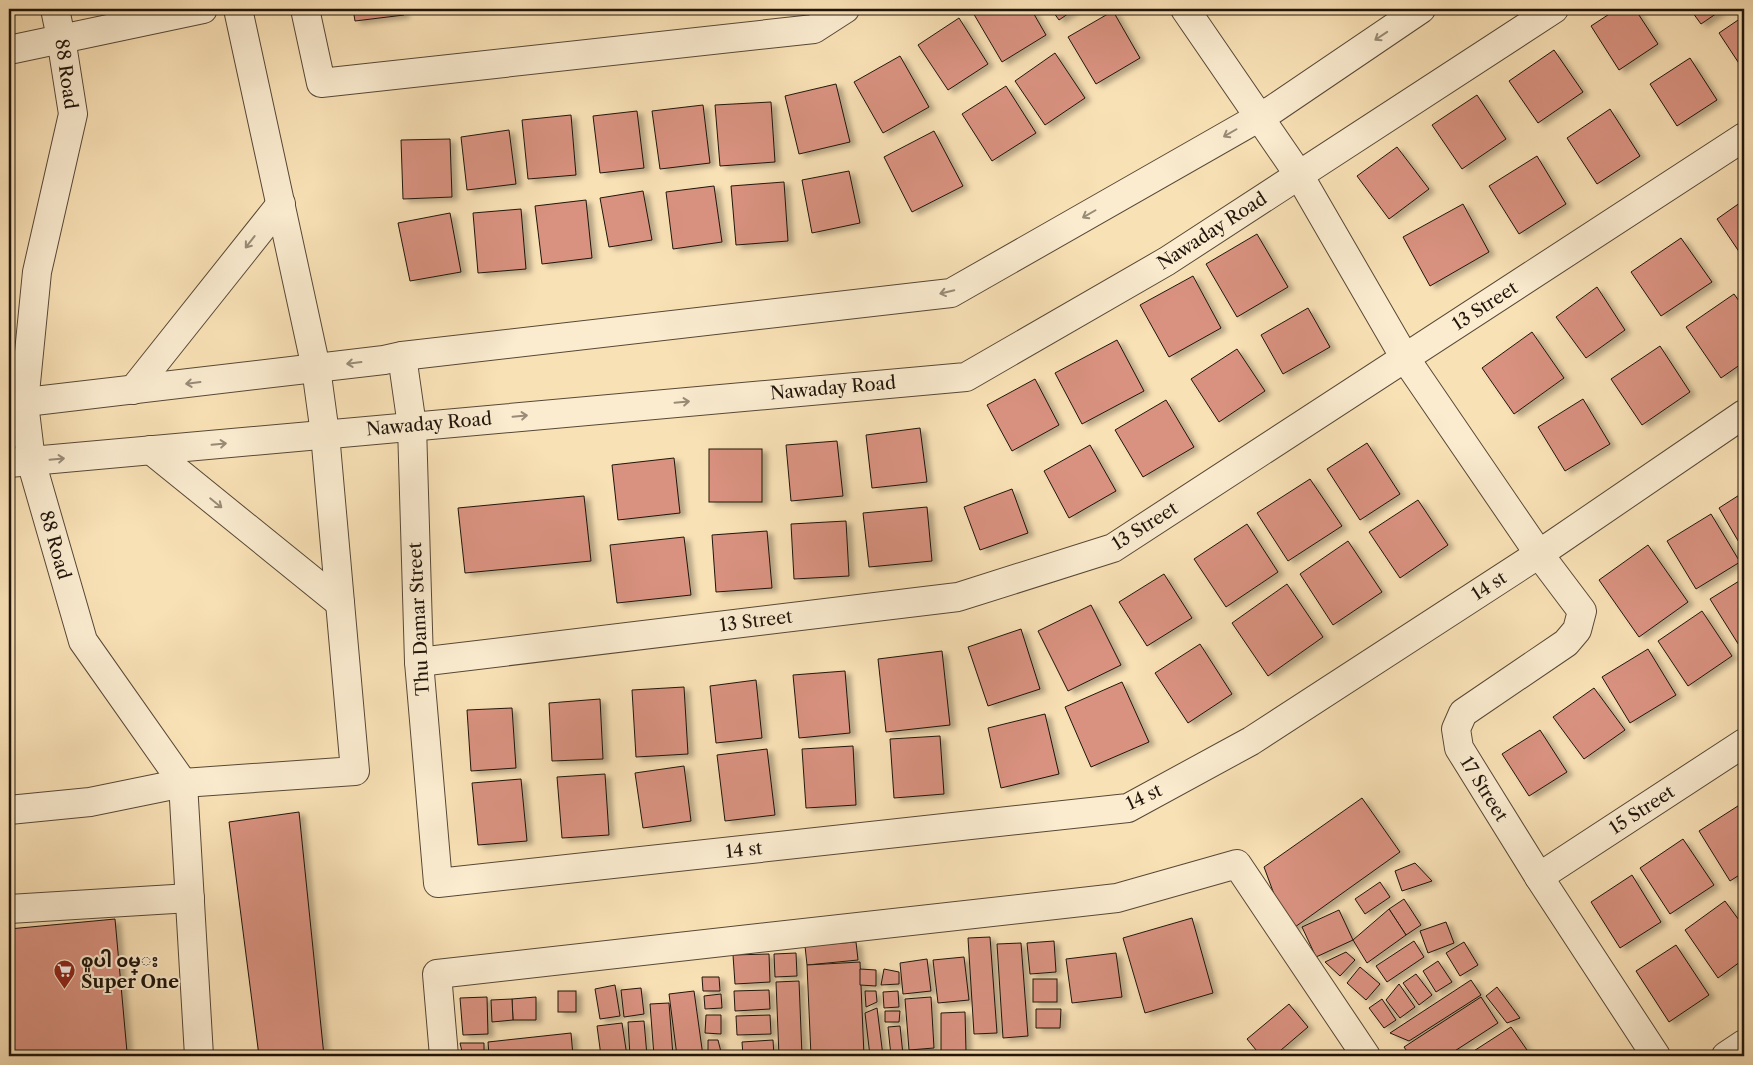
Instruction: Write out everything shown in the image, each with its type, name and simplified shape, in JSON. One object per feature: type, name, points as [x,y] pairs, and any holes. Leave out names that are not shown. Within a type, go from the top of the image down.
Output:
[{"type":"street","name":"88 Road","points":[[54,9],[61,38],[73,114],[37,272],[16,403],[20,462],[82,640],[183,783]]},
{"type":"street","points":[[9,50],[203,9]]},
{"type":"street","points":[[9,810],[90,802],[183,783],[355,771],[325,434],[316,368],[238,9]]},
{"type":"street","points":[[304,9],[322,84],[814,29],[845,9]]},
{"type":"street","points":[[1185,9],[1299,175],[1405,358],[1539,554]]},
{"type":"street","points":[[16,403],[384,360],[402,356],[951,293],[1272,110],[1421,9]]},
{"type":"street","name":"Nawaday Road","points":[[20,462],[966,376],[1167,261],[1554,9]]},
{"type":"street","name":"13 Street","points":[[419,662],[958,596],[1113,548],[1744,138]]},
{"type":"street","points":[[133,390],[280,204]]},
{"type":"street","name":"Thu Damar Street","points":[[402,356],[412,426],[419,662],[438,883]]},
{"type":"street","name":"14 st","points":[[438,883],[1128,808],[1251,741],[1539,554],[1744,414]]},
{"type":"street","points":[[151,450],[340,603]]},
{"type":"street","name":"17 Street","points":[[1539,554],[1582,611],[1577,630],[1566,643],[1463,713],[1456,729],[1458,748],[1656,1056]]},
{"type":"street","name":"15 Street","points":[[1539,876],[1744,743]]},
{"type":"street","points":[[183,783],[199,1056]]},
{"type":"street","points":[[444,1056],[437,974],[1117,898],[1237,864],[1366,1056]]},
{"type":"street","points":[[9,909],[190,898]]},
{"type":"street","points":[[1726,1056],[1744,1044]]},
{"type":"building","points":[[353,9],[403,9],[404,15],[355,21]]},
{"type":"building","points":[[975,9],[1031,9],[1046,35],[1002,62],[972,11]]},
{"type":"building","points":[[1051,9],[1075,9],[1059,20]]},
{"type":"building","points":[[1617,9],[1635,9],[1658,44],[1619,70],[1591,26]]},
{"type":"building","points":[[1690,9],[1723,9],[1701,24]]},
{"type":"building","points":[[1113,11],[1140,58],[1096,84],[1068,37]]},
{"type":"building","points":[[1744,16],[1744,71],[1719,33]]},
{"type":"building","points":[[959,18],[988,64],[948,90],[918,45]]},
{"type":"building","points":[[1554,50],[1583,92],[1538,123],[1509,81]]},
{"type":"building","points":[[1055,53],[1085,98],[1045,125],[1015,81]]},
{"type":"building","points":[[900,56],[929,107],[883,133],[854,82]]},
{"type":"building","points":[[1690,58],[1717,100],[1677,126],[1650,84]]},
{"type":"building","points":[[836,84],[850,142],[799,154],[785,96]]},
{"type":"building","points":[[1006,86],[1036,133],[992,161],[962,114]]},
{"type":"building","points":[[1477,95],[1506,139],[1462,169],[1432,125]]},
{"type":"building","points":[[771,102],[775,162],[720,166],[715,105]]},
{"type":"building","points":[[703,105],[710,163],[660,169],[652,111]]},
{"type":"building","points":[[1610,109],[1640,156],[1597,184],[1567,138]]},
{"type":"building","points":[[637,111],[644,168],[600,173],[593,116]]},
{"type":"building","points":[[571,115],[576,175],[528,179],[522,120]]},
{"type":"building","points":[[509,130],[516,184],[467,190],[461,137]]},
{"type":"building","points":[[934,131],[963,186],[912,212],[884,157]]},
{"type":"building","points":[[450,139],[452,197],[403,199],[401,140]]},
{"type":"building","points":[[1397,147],[1429,189],[1389,219],[1357,176]]},
{"type":"building","points":[[1537,156],[1566,204],[1519,234],[1489,186]]},
{"type":"building","points":[[849,171],[860,223],[812,233],[802,180]]},
{"type":"building","points":[[784,182],[788,241],[736,245],[731,186]]},
{"type":"building","points":[[714,186],[722,242],[673,249],[666,192]]},
{"type":"building","points":[[643,191],[652,240],[609,247],[600,198]]},
{"type":"building","points":[[586,200],[592,258],[542,264],[535,206]]},
{"type":"building","points":[[1744,200],[1744,259],[1717,219]]},
{"type":"building","points":[[1463,204],[1489,252],[1430,286],[1403,237]]},
{"type":"building","points":[[521,209],[526,269],[478,273],[473,213]]},
{"type":"building","points":[[450,213],[461,272],[410,281],[398,223]]},
{"type":"building","points":[[1257,234],[1288,287],[1237,317],[1206,264]]},
{"type":"building","points":[[1681,238],[1712,282],[1661,316],[1631,272]]},
{"type":"building","points":[[1193,276],[1221,328],[1169,357],[1140,305]]},
{"type":"building","points":[[1597,287],[1625,330],[1586,358],[1556,317]]},
{"type":"building","points":[[1734,294],[1744,308],[1744,362],[1721,378],[1686,327]]},
{"type":"building","points":[[1308,308],[1330,347],[1283,374],[1261,335]]},
{"type":"building","points":[[1532,332],[1564,378],[1514,414],[1482,368]]},
{"type":"building","points":[[1117,340],[1144,391],[1082,424],[1055,373]]},
{"type":"building","points":[[1660,346],[1690,392],[1642,425],[1611,379]]},
{"type":"building","points":[[1237,349],[1265,391],[1219,422],[1191,379]]},
{"type":"building","points":[[1035,379],[1059,425],[1012,451],[987,405]]},
{"type":"building","points":[[1583,399],[1610,444],[1565,471],[1538,427]]},
{"type":"building","points":[[1166,400],[1194,447],[1143,477],[1115,430]]},
{"type":"building","points":[[920,428],[927,482],[872,488],[866,435]]},
{"type":"building","points":[[837,441],[843,496],[791,501],[786,445]]},
{"type":"building","points":[[1367,443],[1400,494],[1360,520],[1327,469]]},
{"type":"building","points":[[1090,445],[1116,491],[1069,518],[1044,471]]},
{"type":"building","points":[[709,449],[762,449],[762,502],[709,502]]},
{"type":"building","points":[[674,458],[680,513],[618,520],[612,465]]},
{"type":"building","points":[[1310,479],[1342,526],[1288,561],[1257,513]]},
{"type":"building","points":[[1012,489],[1028,533],[980,550],[964,507]]},
{"type":"building","points":[[1744,492],[1744,551],[1719,508]]},
{"type":"building","points":[[584,496],[591,561],[465,573],[458,508]]},
{"type":"building","points":[[1418,500],[1448,545],[1400,578],[1369,532]]},
{"type":"building","points":[[927,507],[932,561],[869,567],[863,513]]},
{"type":"building","points":[[1711,514],[1740,562],[1696,589],[1667,541]]},
{"type":"building","points":[[846,521],[849,576],[794,579],[791,524]]},
{"type":"building","points":[[1247,524],[1278,572],[1226,607],[1194,559]]},
{"type":"building","points":[[767,531],[772,588],[716,592],[712,535]]},
{"type":"building","points":[[684,537],[691,595],[617,603],[610,545]]},
{"type":"building","points":[[1348,541],[1382,592],[1333,625],[1300,574]]},
{"type":"building","points":[[1648,545],[1688,602],[1639,637],[1599,580]]},
{"type":"building","points":[[1164,574],[1192,618],[1147,646],[1119,602]]},
{"type":"building","points":[[1744,578],[1744,649],[1742,650],[1710,599]]},
{"type":"building","points":[[1287,584],[1323,637],[1268,676],[1232,623]]},
{"type":"building","points":[[1091,605],[1121,665],[1068,691],[1038,631]]},
{"type":"building","points":[[1702,611],[1732,656],[1688,686],[1658,641]]},
{"type":"building","points":[[1021,629],[1040,689],[988,706],[968,647]]},
{"type":"building","points":[[1200,644],[1232,694],[1188,723],[1155,673]]},
{"type":"building","points":[[1648,649],[1676,695],[1630,723],[1602,677]]},
{"type":"building","points":[[942,651],[950,725],[886,732],[878,659]]},
{"type":"building","points":[[845,671],[850,733],[799,738],[793,675]]},
{"type":"building","points":[[756,680],[762,738],[716,743],[710,686]]},
{"type":"building","points":[[1122,682],[1149,742],[1091,767],[1065,707]]},
{"type":"building","points":[[684,687],[688,754],[636,757],[632,690]]},
{"type":"building","points":[[1594,688],[1625,730],[1584,759],[1553,717]]},
{"type":"building","points":[[600,699],[603,759],[552,761],[549,703]]},
{"type":"building","points":[[512,708],[516,768],[471,771],[467,710]]},
{"type":"building","points":[[1045,714],[1059,774],[1001,788],[988,728]]},
{"type":"building","points":[[1540,730],[1567,772],[1529,796],[1502,754]]},
{"type":"building","points":[[940,736],[944,794],[894,798],[890,739]]},
{"type":"building","points":[[853,746],[856,805],[806,808],[802,749]]},
{"type":"building","points":[[767,749],[775,815],[725,821],[717,755]]},
{"type":"building","points":[[684,766],[691,821],[643,828],[635,773]]},
{"type":"building","points":[[605,774],[609,835],[562,838],[557,777]]},
{"type":"building","points":[[521,779],[527,841],[478,845],[472,783]]},
{"type":"building","points":[[1362,798],[1400,852],[1288,932],[1264,867]]},
{"type":"building","points":[[1741,804],[1744,809],[1744,872],[1730,881],[1699,831]]},
{"type":"building","points":[[299,812],[324,1056],[259,1056],[229,822]]},
{"type":"building","points":[[1683,839],[1714,885],[1670,914],[1640,868]]},
{"type":"building","points":[[1415,863],[1432,881],[1402,891],[1395,871]]},
{"type":"building","points":[[1632,875],[1661,922],[1620,948],[1591,902]]},
{"type":"building","points":[[1380,882],[1390,897],[1365,914],[1355,899]]},
{"type":"building","points":[[1404,899],[1421,925],[1406,935],[1389,909]]},
{"type":"building","points":[[1725,901],[1744,927],[1744,959],[1718,978],[1685,930]]},
{"type":"building","points":[[1389,909],[1406,935],[1367,963],[1353,940]]},
{"type":"building","points":[[1339,910],[1353,940],[1316,957],[1302,927]]},
{"type":"building","points":[[1192,918],[1213,993],[1145,1013],[1123,938]]},
{"type":"building","name":"စူပါ ၀မ္း Super One","points":[[115,919],[127,1052],[84,1056],[9,1056],[9,929]]},
{"type":"building","points":[[1446,922],[1454,943],[1428,953],[1420,931]]},
{"type":"building","points":[[990,937],[997,1033],[974,1034],[968,938]]},
{"type":"building","points":[[1054,941],[1056,972],[1030,974],[1027,943]]},
{"type":"building","points":[[1414,941],[1424,957],[1387,982],[1376,966]]},
{"type":"building","points":[[856,942],[858,960],[807,965],[805,946]]},
{"type":"building","points":[[1464,942],[1478,965],[1460,976],[1446,953]]},
{"type":"building","points":[[1021,943],[1028,1036],[1003,1038],[997,944]]},
{"type":"building","points":[[1676,945],[1709,995],[1669,1022],[1636,971]]},
{"type":"building","points":[[1346,952],[1355,960],[1340,976],[1325,962]]},
{"type":"building","points":[[796,953],[797,976],[775,977],[774,954]]},
{"type":"building","points":[[1116,953],[1122,997],[1072,1003],[1066,959]]},
{"type":"building","points":[[769,954],[770,982],[735,984],[733,955]]},
{"type":"building","points":[[964,957],[969,1000],[938,1003],[933,960]]},
{"type":"building","points":[[927,959],[931,991],[903,994],[900,963]]},
{"type":"building","points":[[1438,961],[1452,982],[1436,992],[1423,971]]},
{"type":"building","points":[[860,962],[864,1056],[811,1056],[807,965]]},
{"type":"building","points":[[1360,967],[1380,984],[1366,1000],[1347,983]]},
{"type":"building","points":[[860,969],[876,970],[876,986],[860,985]]},
{"type":"building","points":[[884,969],[899,972],[899,984],[881,985]]},
{"type":"building","points":[[1416,974],[1432,995],[1419,1005],[1403,983]]},
{"type":"building","points":[[702,977],[719,977],[720,991],[703,991]]},
{"type":"building","points":[[1033,979],[1057,979],[1057,1002],[1033,1002]]},
{"type":"building","points":[[1471,980],[1481,995],[1409,1041],[1390,1033]]},
{"type":"building","points":[[799,981],[802,1056],[779,1056],[776,982]]},
{"type":"building","points":[[1399,984],[1415,1007],[1400,1018],[1386,1000]]},
{"type":"building","points":[[615,985],[620,1016],[600,1019],[595,989]]},
{"type":"building","points":[[1497,987],[1520,1018],[1507,1023],[1486,996]]},
{"type":"building","points":[[641,988],[644,1014],[624,1017],[621,990]]},
{"type":"building","points":[[769,990],[770,1009],[735,1011],[734,991]]},
{"type":"building","points":[[558,991],[576,991],[576,1012],[558,1012]]},
{"type":"building","points":[[694,991],[703,1056],[677,1056],[669,994]]},
{"type":"building","points":[[865,991],[876,991],[877,1002],[866,1007]]},
{"type":"building","points":[[898,991],[899,1007],[884,1008],[883,992]]},
{"type":"building","points":[[721,994],[722,1008],[705,1009],[704,996]]},
{"type":"building","points":[[487,997],[488,1034],[463,1035],[460,998]]},
{"type":"building","points":[[536,997],[536,1020],[513,1020],[512,999]]},
{"type":"building","points":[[931,997],[934,1048],[909,1050],[905,999]]},
{"type":"building","points":[[1481,997],[1498,1023],[1447,1056],[1410,1056],[1404,1047]]},
{"type":"building","points":[[512,999],[513,1020],[492,1022],[491,1000]]},
{"type":"building","points":[[1382,999],[1396,1020],[1384,1028],[1369,1008]]},
{"type":"building","points":[[669,1003],[673,1056],[654,1056],[650,1004]]},
{"type":"building","points":[[1289,1004],[1308,1027],[1274,1056],[1261,1056],[1247,1039]]},
{"type":"building","points":[[877,1008],[883,1056],[870,1056],[865,1013]]},
{"type":"building","points":[[1036,1009],[1061,1009],[1060,1028],[1036,1028]]},
{"type":"building","points":[[885,1011],[900,1011],[899,1022],[885,1022]]},
{"type":"building","points":[[965,1012],[966,1051],[941,1052],[941,1013]]},
{"type":"building","points":[[706,1015],[721,1015],[721,1034],[705,1033]]},
{"type":"building","points":[[770,1015],[771,1034],[737,1035],[736,1016]]},
{"type":"building","points":[[644,1021],[647,1056],[630,1056],[628,1022]]},
{"type":"building","points":[[622,1023],[627,1056],[601,1056],[597,1026]]},
{"type":"building","points":[[900,1026],[903,1055],[891,1056],[888,1027]]},
{"type":"building","points":[[1511,1027],[1527,1050],[1517,1056],[1466,1056]]},
{"type":"building","points":[[571,1033],[573,1056],[489,1056],[488,1042]]},
{"type":"building","points":[[708,1040],[718,1040],[722,1056],[708,1055]]},
{"type":"building","points":[[773,1040],[774,1056],[743,1056],[742,1042]]},
{"type":"building","points":[[460,1043],[484,1043],[484,1056],[463,1056]]},
{"type":"place","name":"စူပါ ၀မ္း Super One","points":[[65,990]]}]
